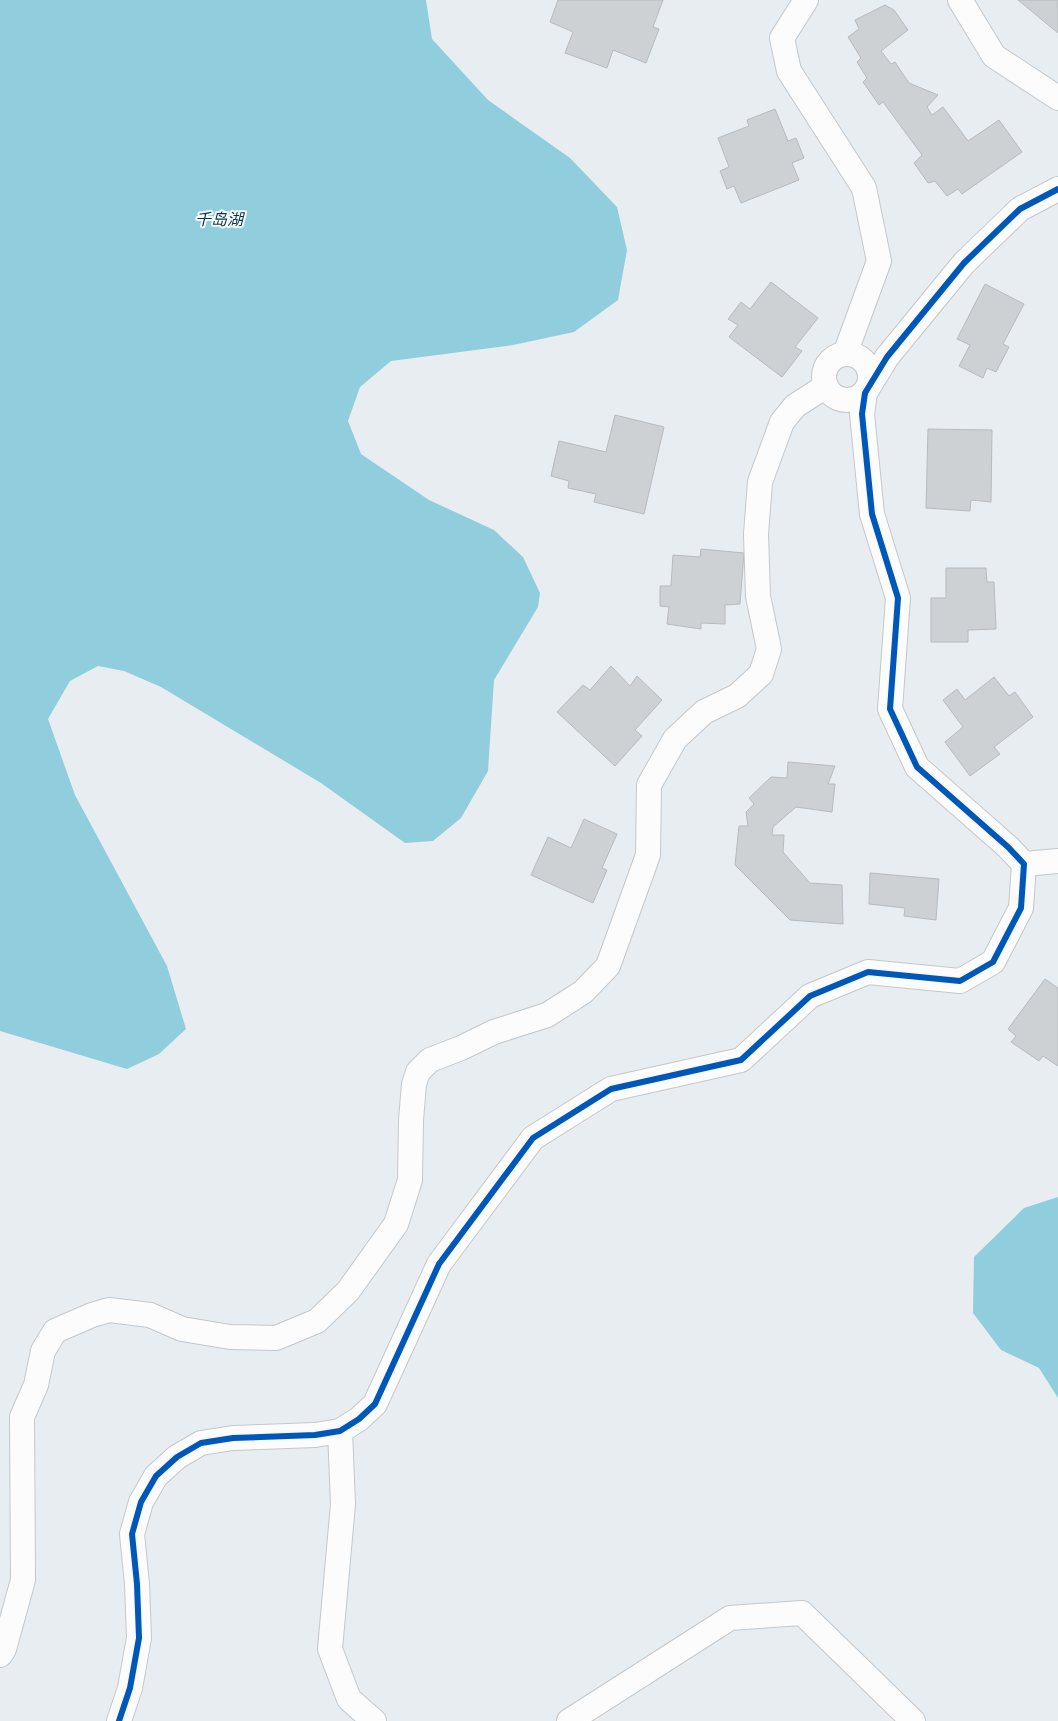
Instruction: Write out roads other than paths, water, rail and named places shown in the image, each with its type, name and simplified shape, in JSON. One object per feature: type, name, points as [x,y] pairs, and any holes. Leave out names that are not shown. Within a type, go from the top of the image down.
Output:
[{"type":"street","points":[[806,0],[782,38],[789,72],[864,188],[879,262],[845,354]]},
{"type":"street","points":[[960,0],[994,56],[1058,98]]},
{"type":"street","points":[[119,1721],[130,1688],[139,1638],[137,1584],[132,1534],[141,1502],[156,1476],[177,1458],[201,1442],[234,1438],[316,1435],[340,1431],[359,1419],[375,1404],[439,1264],[533,1138],[610,1089],[740,1060],[810,996],[868,972],[960,981],[993,962],[1021,908],[1024,864],[1001,841],[917,767],[890,709],[898,598],[872,514],[862,414],[866,393],[886,357],[964,263],[1020,209],[1058,189]]},
{"type":"street","points":[[853,354],[860,358],[870,370],[870,386],[860,398],[845,401],[831,395],[826,386],[824,374],[826,366],[838,356],[853,354]]},
{"type":"street","points":[[0,1655],[4,1648],[23,1580],[22,1417],[36,1385],[43,1350],[55,1331],[92,1315],[109,1310],[150,1315],[182,1329],[230,1337],[276,1338],[317,1321],[348,1291],[396,1224],[410,1180],[411,1120],[414,1084],[418,1072],[430,1060],[494,1032],[547,1015],[583,992],[608,966],[648,855],[649,785],[675,739],[704,712],[737,696],[761,674],[769,648],[758,596],[756,534],[760,482],[782,422],[795,406],[826,386]]},
{"type":"street","points":[[1024,864],[1058,861]]},
{"type":"street","points":[[340,1431],[343,1504],[330,1649],[349,1699],[374,1721]]},
{"type":"street","points":[[569,1721],[730,1618],[802,1613],[913,1721]]},
{"type":"water","name":"千岛湖","points":[[0,0],[426,0],[432,39],[488,100],[570,158],[617,207],[627,250],[618,300],[574,332],[513,345],[391,361],[360,387],[348,421],[361,454],[429,500],[494,530],[523,557],[540,593],[538,607],[494,680],[488,771],[461,818],[433,841],[405,843],[321,783],[161,687],[124,671],[98,666],[70,681],[48,719],[75,795],[167,966],[186,1029],[159,1054],[127,1069],[0,1031]]},
{"type":"water","points":[[1058,1197],[1058,1398],[1039,1368],[1001,1350],[973,1313],[974,1257],[1024,1208]]}]
